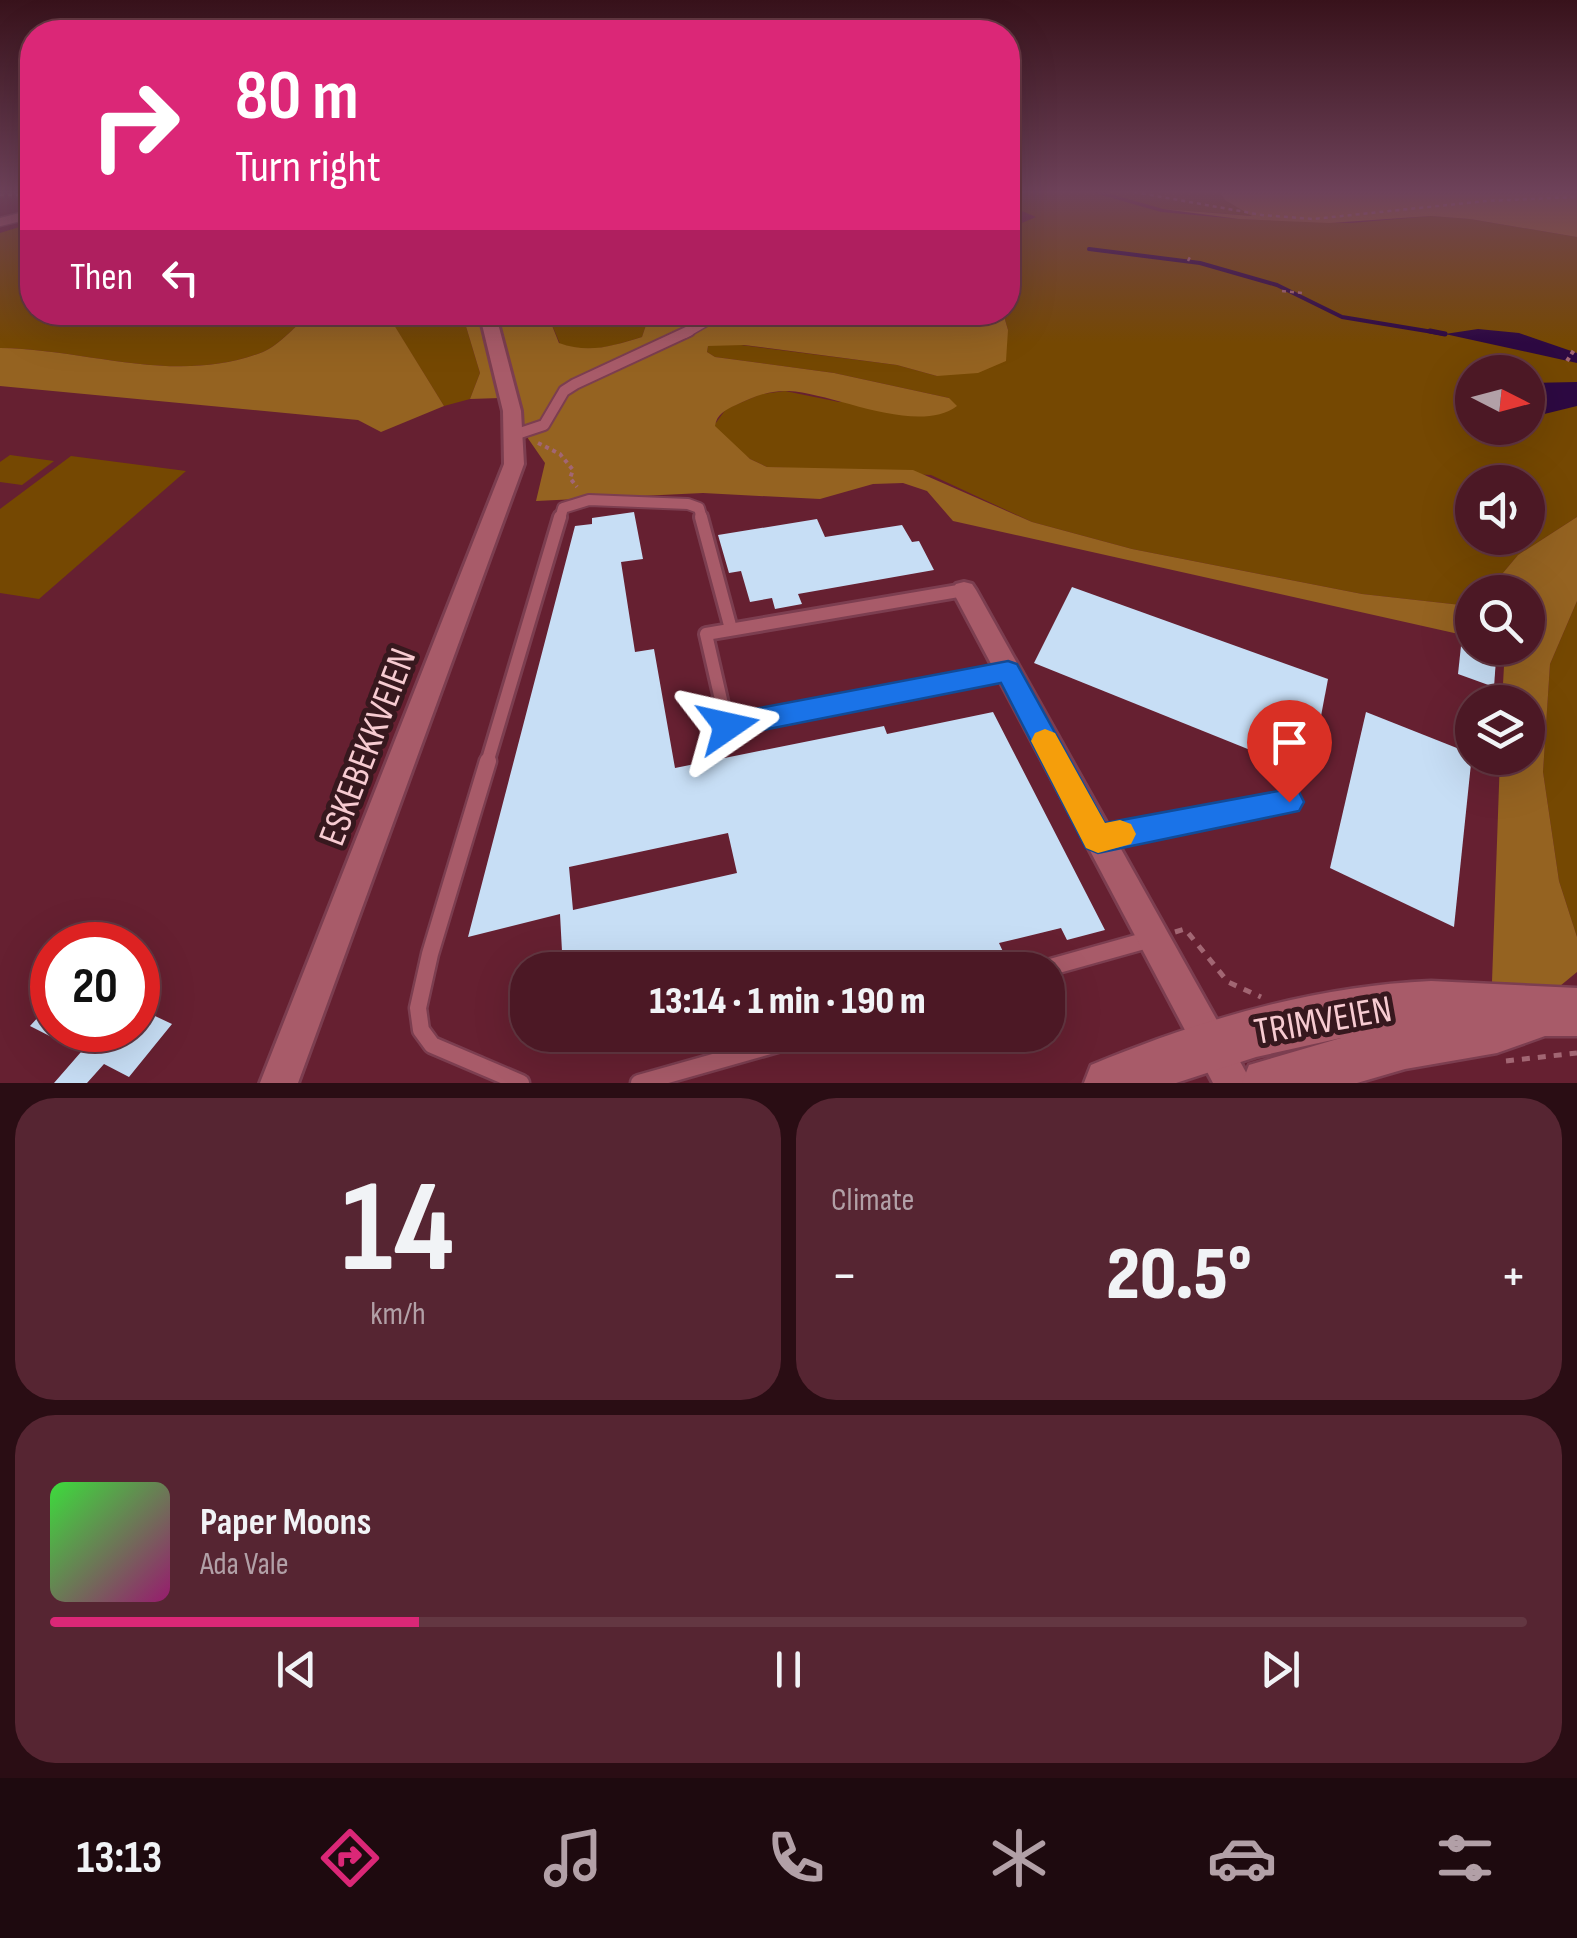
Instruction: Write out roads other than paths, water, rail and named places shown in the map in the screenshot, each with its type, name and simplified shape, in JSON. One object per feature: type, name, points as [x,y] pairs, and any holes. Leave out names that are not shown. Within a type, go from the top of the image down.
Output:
[{"type":"main road","name":"TRIMVEIEN","points":[[1109,1083],[1222,1063],[1289,1023],[1412,1006],[1481,1004],[1561,1012]]},
{"type":"main road","name":"TRIMVEIEN","points":[[1267,1083],[1405,1045],[1496,1029],[1561,1012]]},
{"type":"street","name":"ESKEBEKKVEIEN","points":[[280,1083],[514,464],[514,435],[490,325]]},
{"type":"street","points":[[964,590],[1222,1063]]},
{"type":"lane","points":[[514,435],[544,425],[564,391],[574,384],[701,325]]},
{"type":"lane","points":[[521,1083],[432,1046],[421,1030],[418,1008],[430,954],[563,508],[588,500],[688,504],[699,508],[731,629]]},
{"type":"lane","points":[[964,590],[706,634],[728,726],[1008,672]]},
{"type":"lane","points":[[1098,838],[1289,802]]},
{"type":"lane","points":[[1065,963],[1151,939]]},
{"type":"lane","points":[[639,1083],[748,1052]]},
{"type":"waterway","points":[[1089,249],[1200,263],[1277,285],[1342,317],[1445,334],[1430,331]]}]
